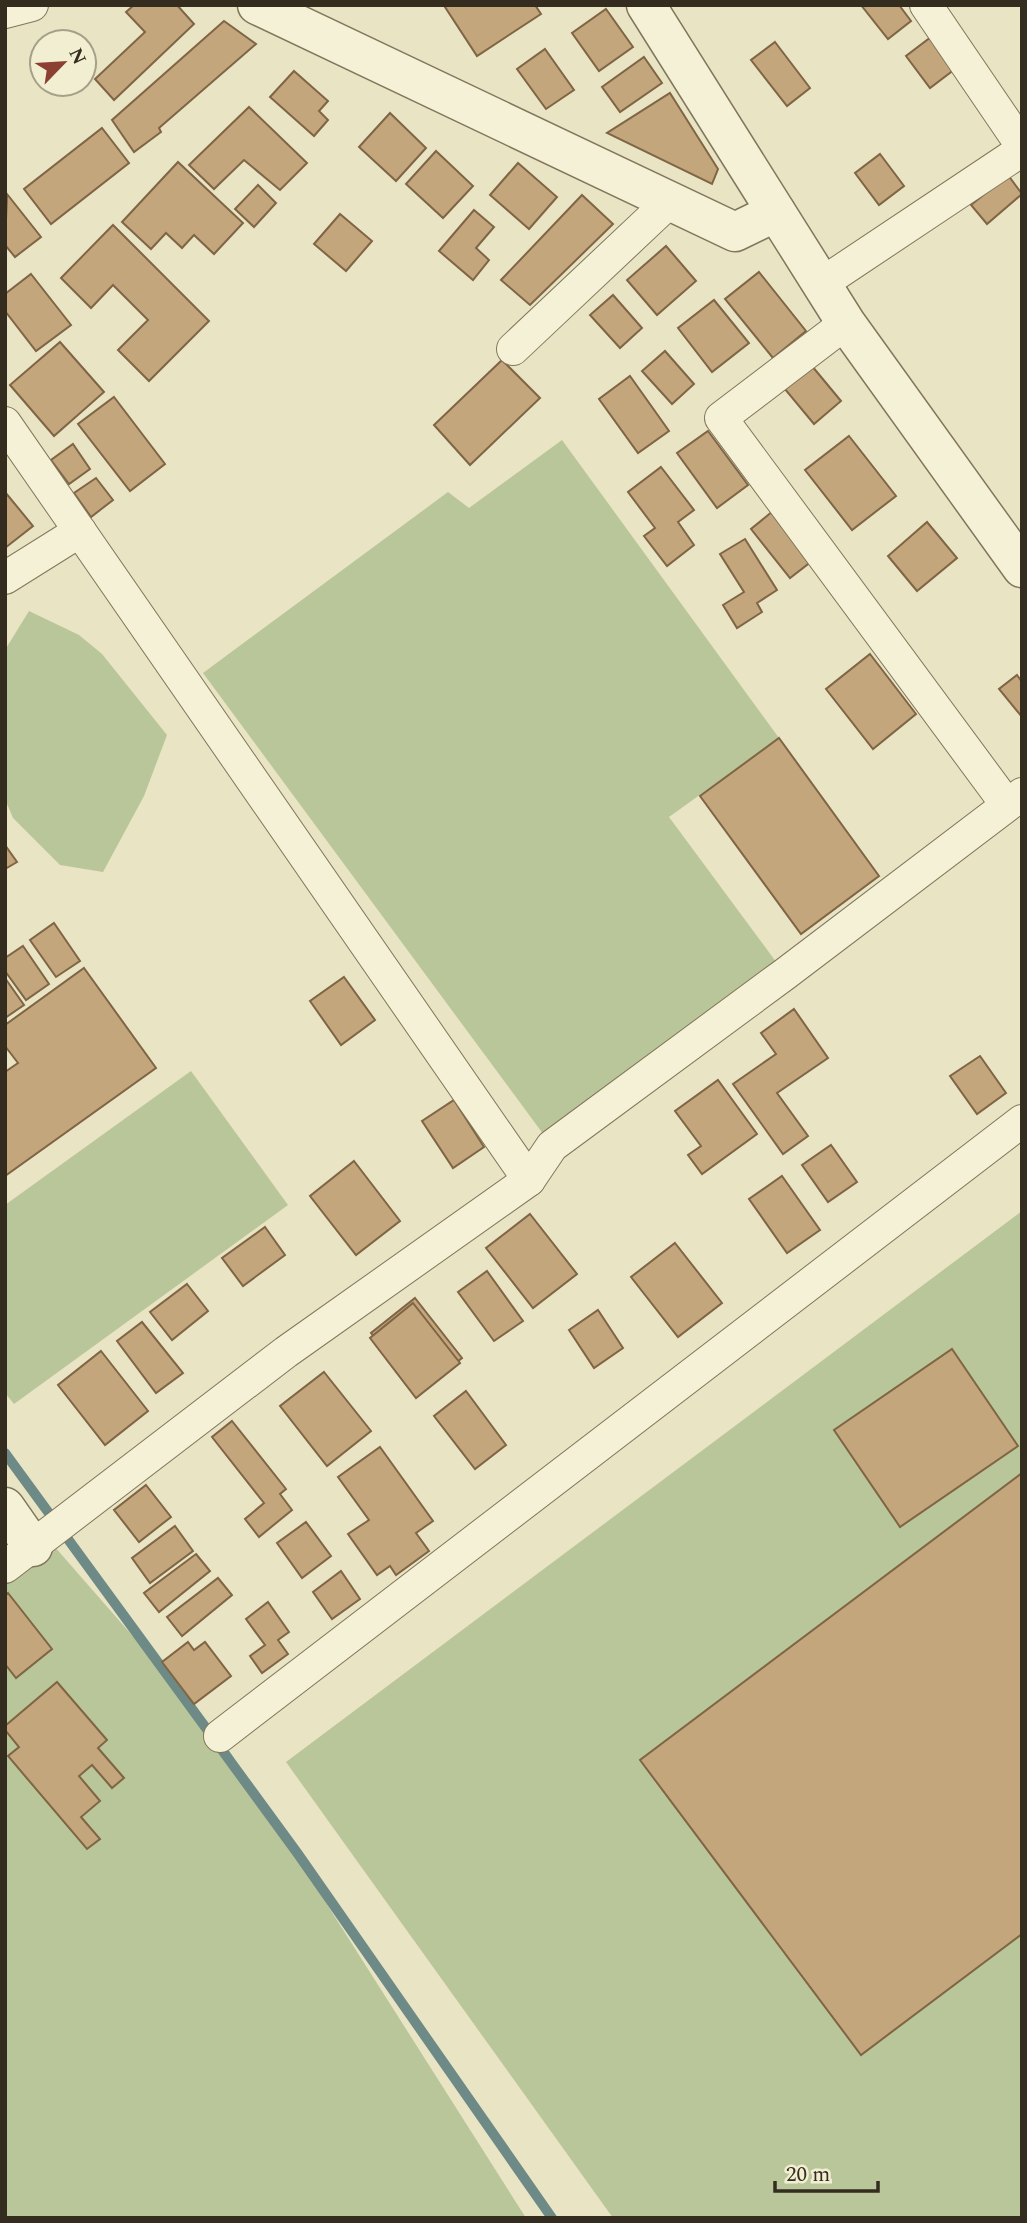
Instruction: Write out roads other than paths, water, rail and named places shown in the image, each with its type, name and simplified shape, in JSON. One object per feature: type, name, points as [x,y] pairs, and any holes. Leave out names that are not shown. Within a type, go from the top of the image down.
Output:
[{"type":"street","points":[[5,12],[32,5]]},
{"type":"street","points":[[257,5],[735,232],[776,212]]},
{"type":"street","points":[[646,5],[846,323],[1022,568]]},
{"type":"street","points":[[821,284],[1022,148],[926,5]]},
{"type":"street","points":[[513,349],[670,201]]},
{"type":"street","points":[[5,1507],[19,1557],[286,1352],[529,1180],[552,1146],[1015,799],[721,418],[846,323]]},
{"type":"street","points":[[10,440],[80,531],[529,1180]]},
{"type":"street","points":[[5,578],[80,531]]},
{"type":"street","points":[[219,1737],[1022,1121]]},
{"type":"waterway","points":[[5,1453],[298,1854],[552,2218]]}]
